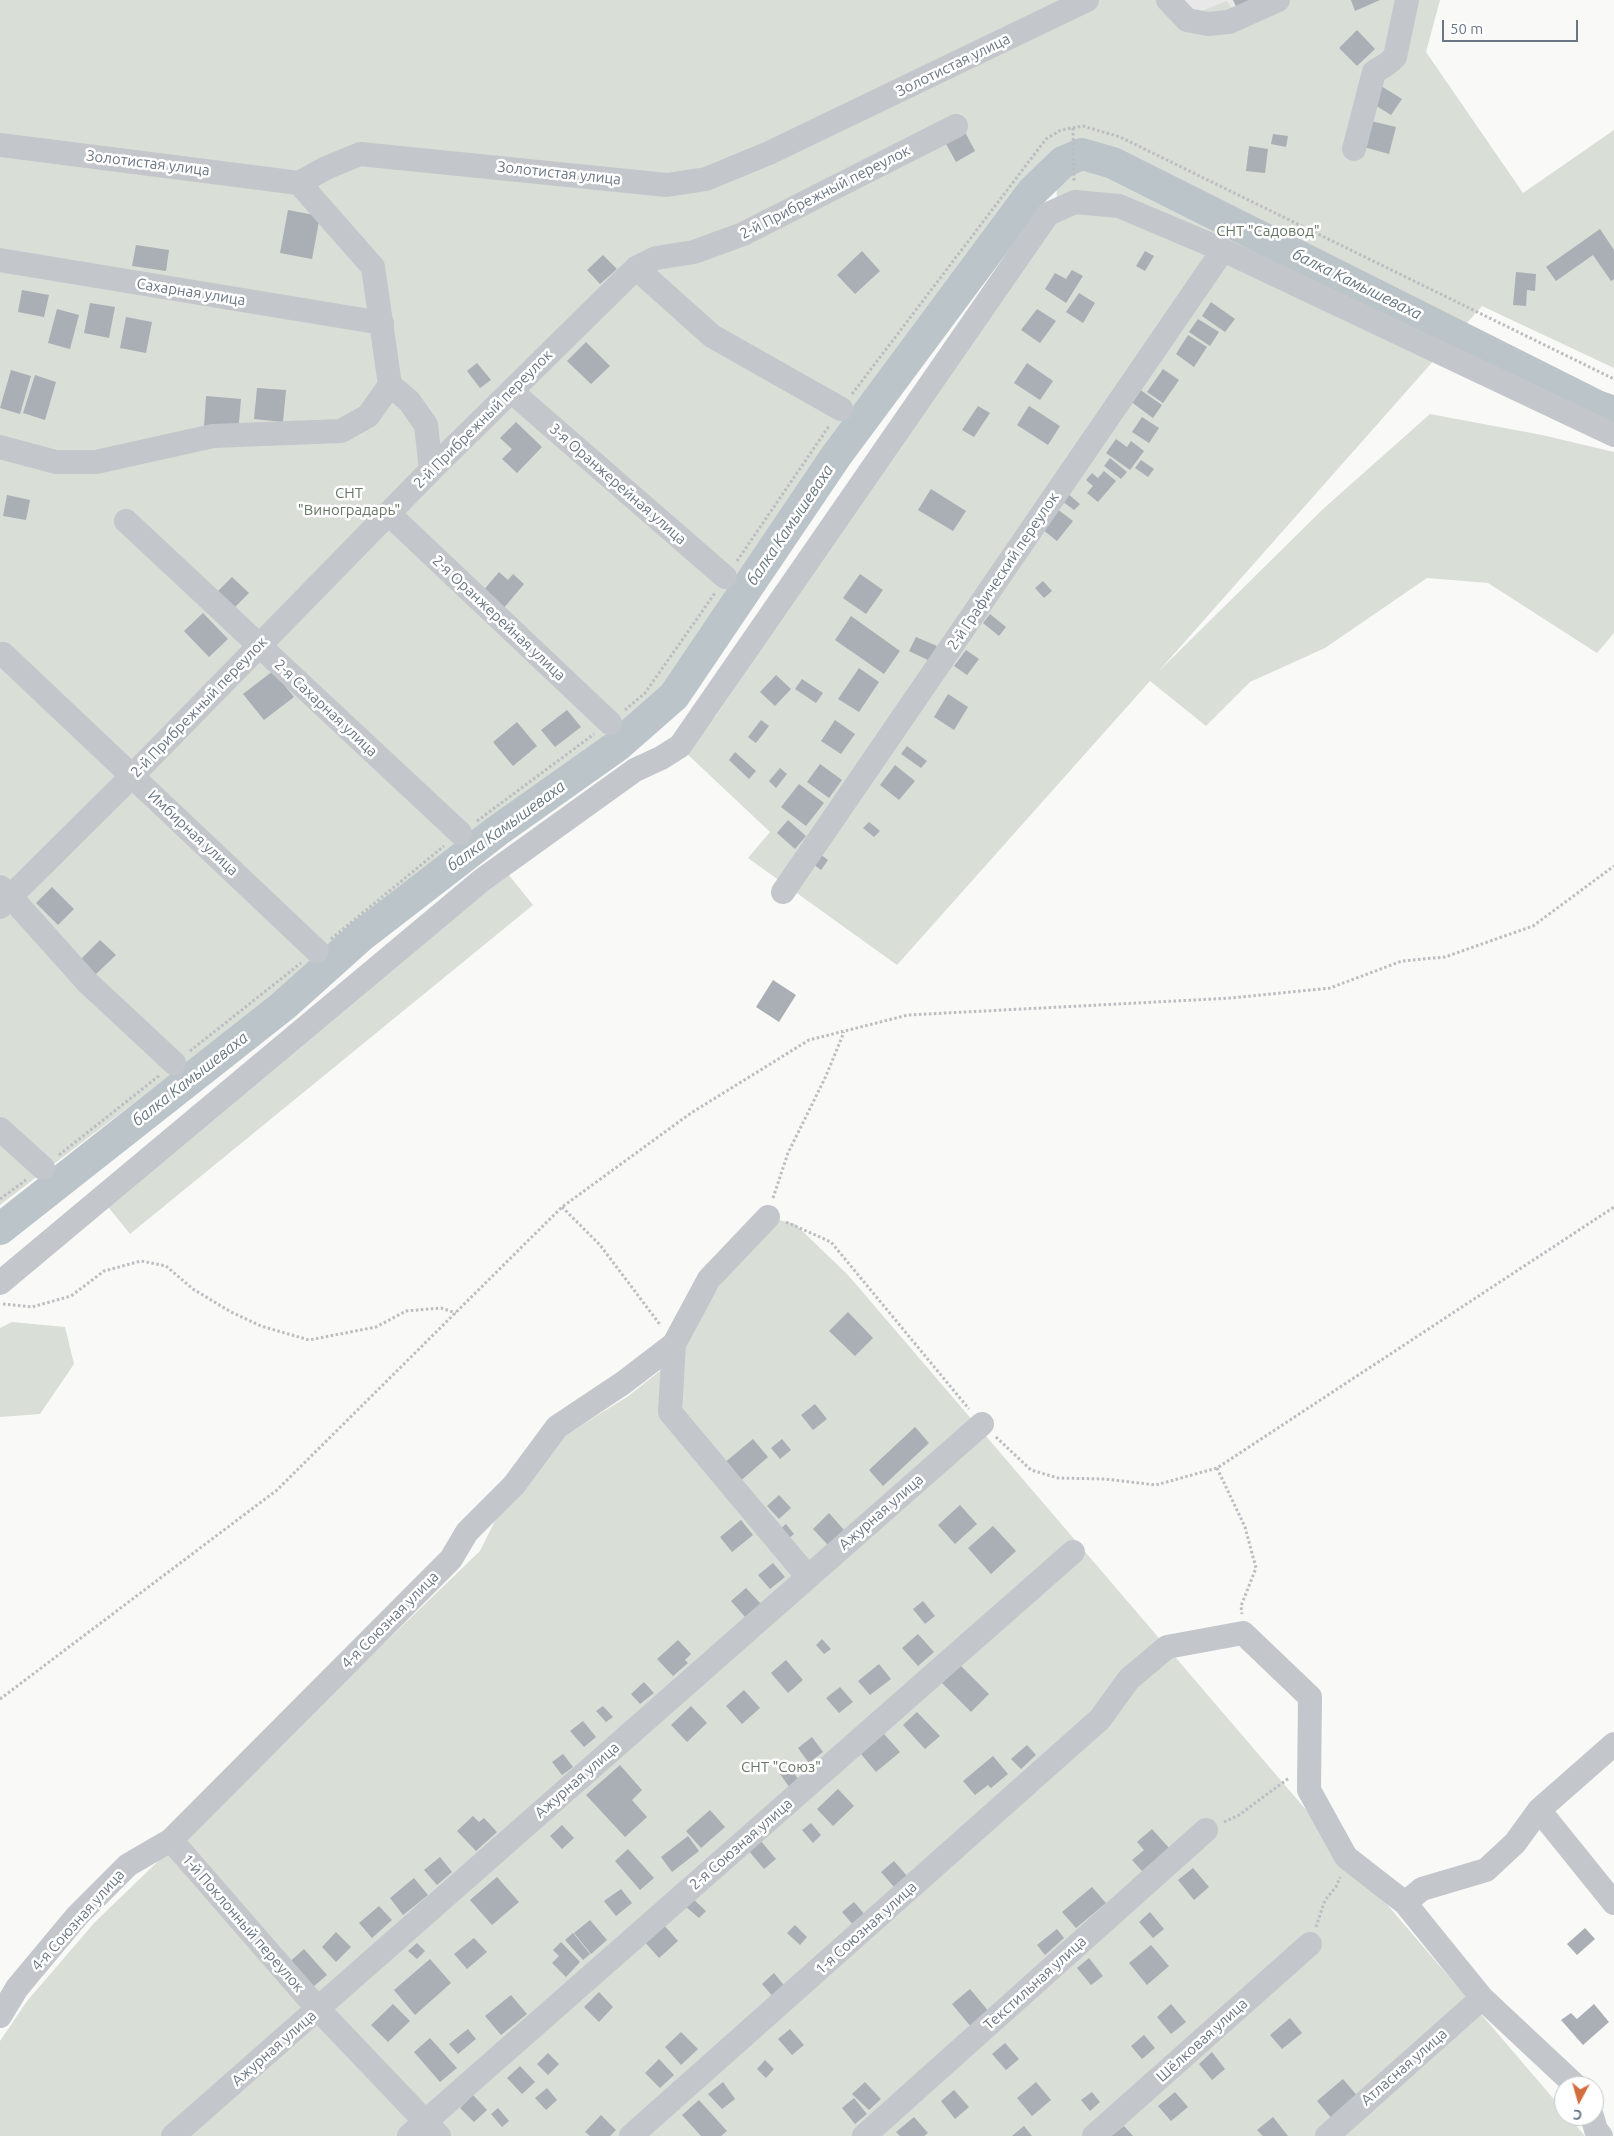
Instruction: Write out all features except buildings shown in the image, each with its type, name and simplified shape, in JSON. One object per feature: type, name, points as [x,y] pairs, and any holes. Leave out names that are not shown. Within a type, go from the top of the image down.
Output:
[{"type":"street","name":"Золотистая улица","points":[[0,145],[298,183],[326,168],[360,154],[667,185],[706,179],[770,153],[1087,0]]},
{"type":"street","points":[[1168,0],[1187,20],[1208,24],[1229,22],[1278,0]]},
{"type":"street","points":[[1354,149],[1374,72],[1395,57],[1407,0]]},
{"type":"street","name":"2-й Прибрежный переулок","points":[[4,897],[132,776],[431,470],[636,268],[656,258],[694,252],[743,234],[956,126]]},
{"type":"street","points":[[298,183],[373,267],[390,385],[409,401],[426,425],[431,470]]},
{"type":"street","points":[[0,1283],[482,880],[635,770],[661,758],[680,746],[1048,214],[1075,202],[1120,206],[1223,250],[1614,435]]},
{"type":"street","name":"2-й Графический переулок","points":[[783,892],[1223,250]]},
{"type":"street","name":"Сахарная улица","points":[[0,260],[382,323]]},
{"type":"street","points":[[636,268],[712,336],[841,410]]},
{"type":"street","points":[[0,447],[56,462],[96,462],[213,436],[340,431],[368,416],[390,385]]},
{"type":"street","name":"3-я Оранжерейная улица","points":[[511,391],[725,577]]},
{"type":"street","name":"2-я Оранжерейная улица","points":[[389,514],[610,723]]},
{"type":"street","name":"2-я Сахарная улица","points":[[126,521],[460,833]]},
{"type":"street","name":"Имбирная улица","points":[[3,654],[317,951]]},
{"type":"street","points":[[4,897],[88,983],[174,1063]]},
{"type":"street","points":[[0,1129],[42,1168]]},
{"type":"street","name":"4-я Союзная улица","points":[[0,2016],[17,1988],[77,1916],[128,1864],[171,1840],[451,1559],[467,1532],[514,1485],[557,1427],[623,1383],[674,1344],[709,1279],[768,1216]]},
{"type":"street","points":[[674,1344],[670,1412],[808,1577]]},
{"type":"street","name":"Ажурная улица","points":[[173,2136],[982,1424]]},
{"type":"street","name":"2-я Союзная улица","points":[[425,2131],[1073,1552]]},
{"type":"street","points":[[1243,1633],[1310,1697],[1309,1790],[1346,1857],[1405,1903],[1482,1998],[1565,2076]]},
{"type":"street","name":"1-я Союзная улица","points":[[631,2136],[1100,1719],[1129,1679],[1167,1647],[1243,1633]]},
{"type":"street","points":[[1405,1903],[1422,1889],[1486,1870],[1515,1843],[1539,1810],[1614,1744]]},
{"type":"street","points":[[1539,1810],[1614,1903]]},
{"type":"street","name":"Текстильная улица","points":[[864,2136],[1206,1830]]},
{"type":"street","name":"1-й Поклонный переулок","points":[[171,1840],[425,2131]]},
{"type":"street","name":"Шёлковая улица","points":[[1094,2136],[1310,1944]]},
{"type":"street","name":"Атласная улица","points":[[1326,2136],[1482,1998]]},
{"type":"path","points":[[1073,128],[1075,202]]},
{"type":"path","points":[[0,1699],[277,1490],[562,1207],[700,1107],[808,1040],[908,1016],[1232,998],[1330,988],[1402,961],[1445,957],[1533,926],[1614,866]]},
{"type":"path","points":[[844,1031],[826,1076],[788,1153],[768,1216],[795,1224],[831,1242],[982,1424],[1031,1470],[1058,1478],[1105,1479],[1156,1484],[1216,1468],[1614,1208]]},
{"type":"path","points":[[562,1207],[600,1245],[674,1344]]},
{"type":"path","points":[[0,1304],[32,1307],[71,1296],[104,1271],[141,1261],[166,1266],[194,1289],[231,1312],[253,1322],[309,1340],[376,1327],[406,1311],[441,1308],[456,1313]]},
{"type":"path","points":[[1216,1468],[1245,1527],[1256,1568],[1241,1606],[1243,1633]]},
{"type":"path","points":[[1206,1830],[1239,1815],[1275,1789],[1308,1761]]},
{"type":"path","points":[[1310,1944],[1325,1900],[1336,1887],[1346,1857]]},
{"type":"shaded area","points":[[1177,0],[1281,0],[1189,16]]},
{"type":"green space","points":[[0,0],[1177,0],[1189,16],[1227,1],[1239,21],[1281,0],[1440,0],[1426,52],[1523,193],[1614,130],[1614,368],[1482,306],[1158,672],[1323,509],[1430,414],[1542,435],[1614,452],[1614,633],[1597,653],[1488,583],[1427,578],[1325,648],[1250,682],[1206,726],[1150,681],[897,965],[748,858],[770,832],[683,750],[715,717],[1057,210],[1056,160],[665,688],[610,740],[0,1205]]},
{"type":"green space","points":[[508,874],[533,905],[130,1234],[105,1203]]},
{"type":"green space","name":"СНТ \"Союз\"","points":[[768,1217],[795,1224],[848,1275],[1554,2099],[1554,2126],[1576,2126],[1585,2136],[0,2136],[0,2041],[27,2001],[95,1922],[480,1551],[509,1493],[564,1436],[627,1397],[675,1359],[721,1283]]},
{"type":"green space","points":[[12,1322],[65,1327],[74,1364],[40,1414],[0,1417],[0,1328]]},
{"type":"waterway","name":"балка Камышеваха","points":[[0,1229],[283,1006],[361,936],[497,831],[617,746],[674,696],[836,456],[1032,192],[1063,162],[1082,154],[1113,163],[1597,406],[1614,412]]},
{"type":"park label","name":"СНТ \"Садовод\"","points":[[1268,231]]},
{"type":"park label","name":"СНТ \"Виноградарь\"","points":[[349,502]]}]
